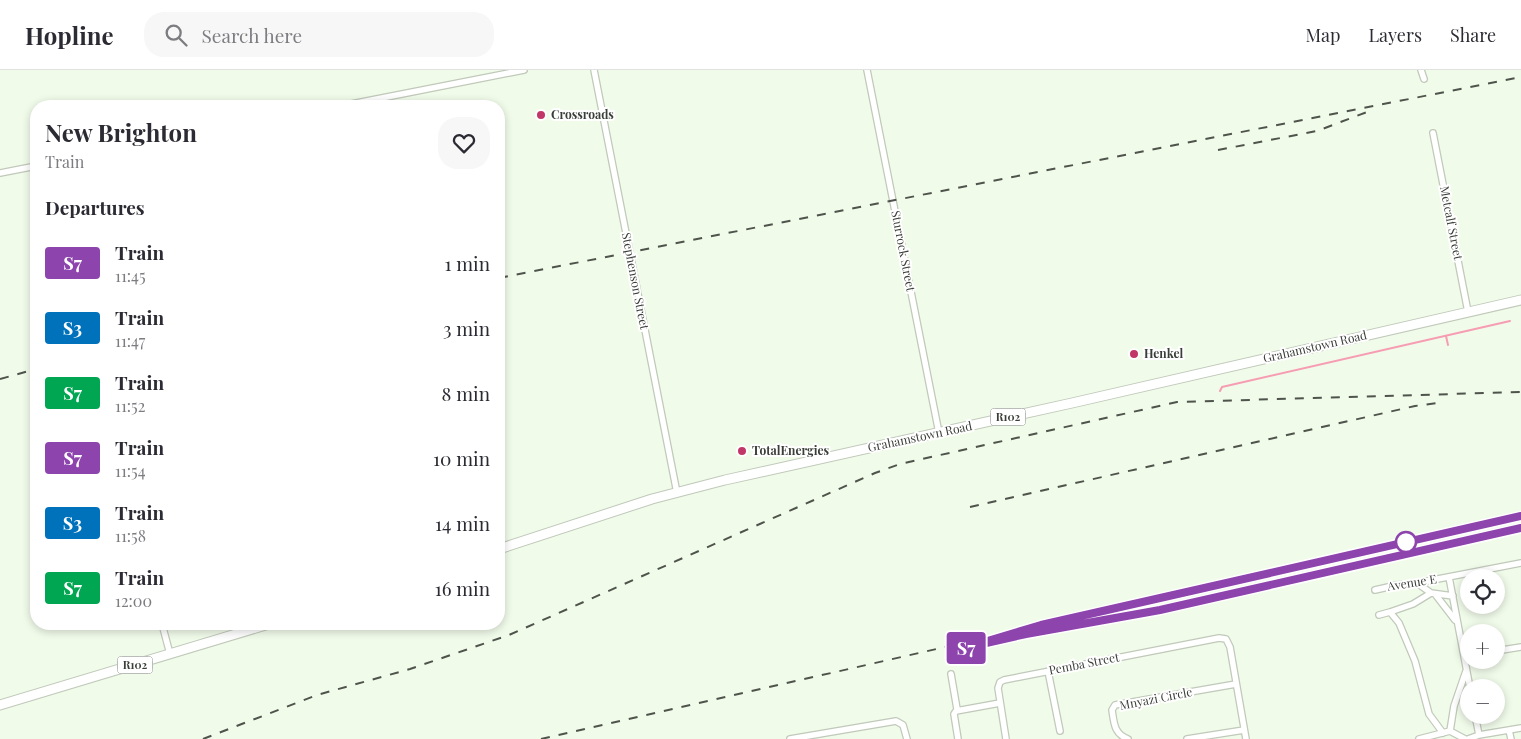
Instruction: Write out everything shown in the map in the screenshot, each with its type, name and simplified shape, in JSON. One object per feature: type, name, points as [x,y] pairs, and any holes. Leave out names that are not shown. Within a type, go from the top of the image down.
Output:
[{"type":"main road","name":"Grahamstown Road","points":[[505,547],[652,499],[734,478],[1521,300]]},
{"type":"main road","name":"R102","points":[[0,705],[249,630]]},
{"type":"street","points":[[372,100],[524,70]]},
{"type":"street","name":"Stephenson Street","points":[[594,70],[677,493]]},
{"type":"street","name":"Sturrock Street","points":[[867,70],[939,433]]},
{"type":"street","points":[[1421,70],[1424,79]]},
{"type":"street","name":"Metcalf Street","points":[[1433,133],[1468,312]]},
{"type":"street","points":[[0,173],[30,167]]},
{"type":"street","name":"Avenue E","points":[[1374,590],[1521,563]]},
{"type":"street","points":[[1449,577],[1460,634]]},
{"type":"street","points":[[1417,583],[1433,594],[1457,622]]},
{"type":"street","points":[[1379,615],[1413,604],[1433,594],[1452,596]]},
{"type":"street","points":[[1390,612],[1399,623],[1415,661],[1429,714],[1443,733]]},
{"type":"street","points":[[164,630],[170,654]]},
{"type":"street","name":"Pemba Street","points":[[1006,739],[998,688],[1004,680],[1220,638],[1226,639],[1230,647],[1236,684]]},
{"type":"street","points":[[1505,650],[1521,647]]},
{"type":"street","points":[[1450,731],[1454,706],[1467,670]]},
{"type":"street","points":[[1467,670],[1468,679]]},
{"type":"street","points":[[1048,671],[1060,732]]},
{"type":"street","points":[[951,674],[957,709],[954,714],[958,739]]},
{"type":"street","points":[[1236,684],[1246,739]]},
{"type":"street","name":"Mnyazi Circle","points":[[1128,739],[1120,736],[1116,729],[1112,710],[1115,706],[1236,684]]},
{"type":"street","points":[[957,709],[1000,703]]},
{"type":"street","points":[[790,739],[896,721],[903,725],[907,739]]},
{"type":"street","points":[[1476,724],[1478,735]]},
{"type":"street","points":[[1419,739],[1450,731],[1466,739],[1478,735],[1521,728]]},
{"type":"street","points":[[1187,739],[1244,730]]},
{"type":"street","points":[[1509,730],[1511,739]]},
{"type":"waterway","points":[[1220,391],[1222,387],[1510,321]]},
{"type":"waterway","points":[[1446,336],[1448,345]]},
{"type":"railway","points":[[505,277],[1521,77]]},
{"type":"railway","points":[[1218,150],[1317,131],[1367,112]]},
{"type":"railway","points":[[0,379],[30,371]]},
{"type":"railway","points":[[203,739],[317,695],[410,669],[509,635],[875,473],[900,464],[1177,402],[1521,392]]},
{"type":"railway","points":[[970,507],[1415,406],[1444,402]]},
{"type":"railway","points":[[541,739],[1521,516]]},
{"type":"railway","points":[[1063,627],[1160,610],[1521,528]]},
{"type":"train","name":"S7","points":[[1521,516],[1041,625],[964,648],[1026,634],[1160,610],[1521,528]]},
{"type":"place","name":"Crossroads","points":[[541,115]]},
{"type":"place","name":"Henkel","points":[[1134,354]]},
{"type":"place","name":"TotalEnergies","points":[[742,451]]}]
